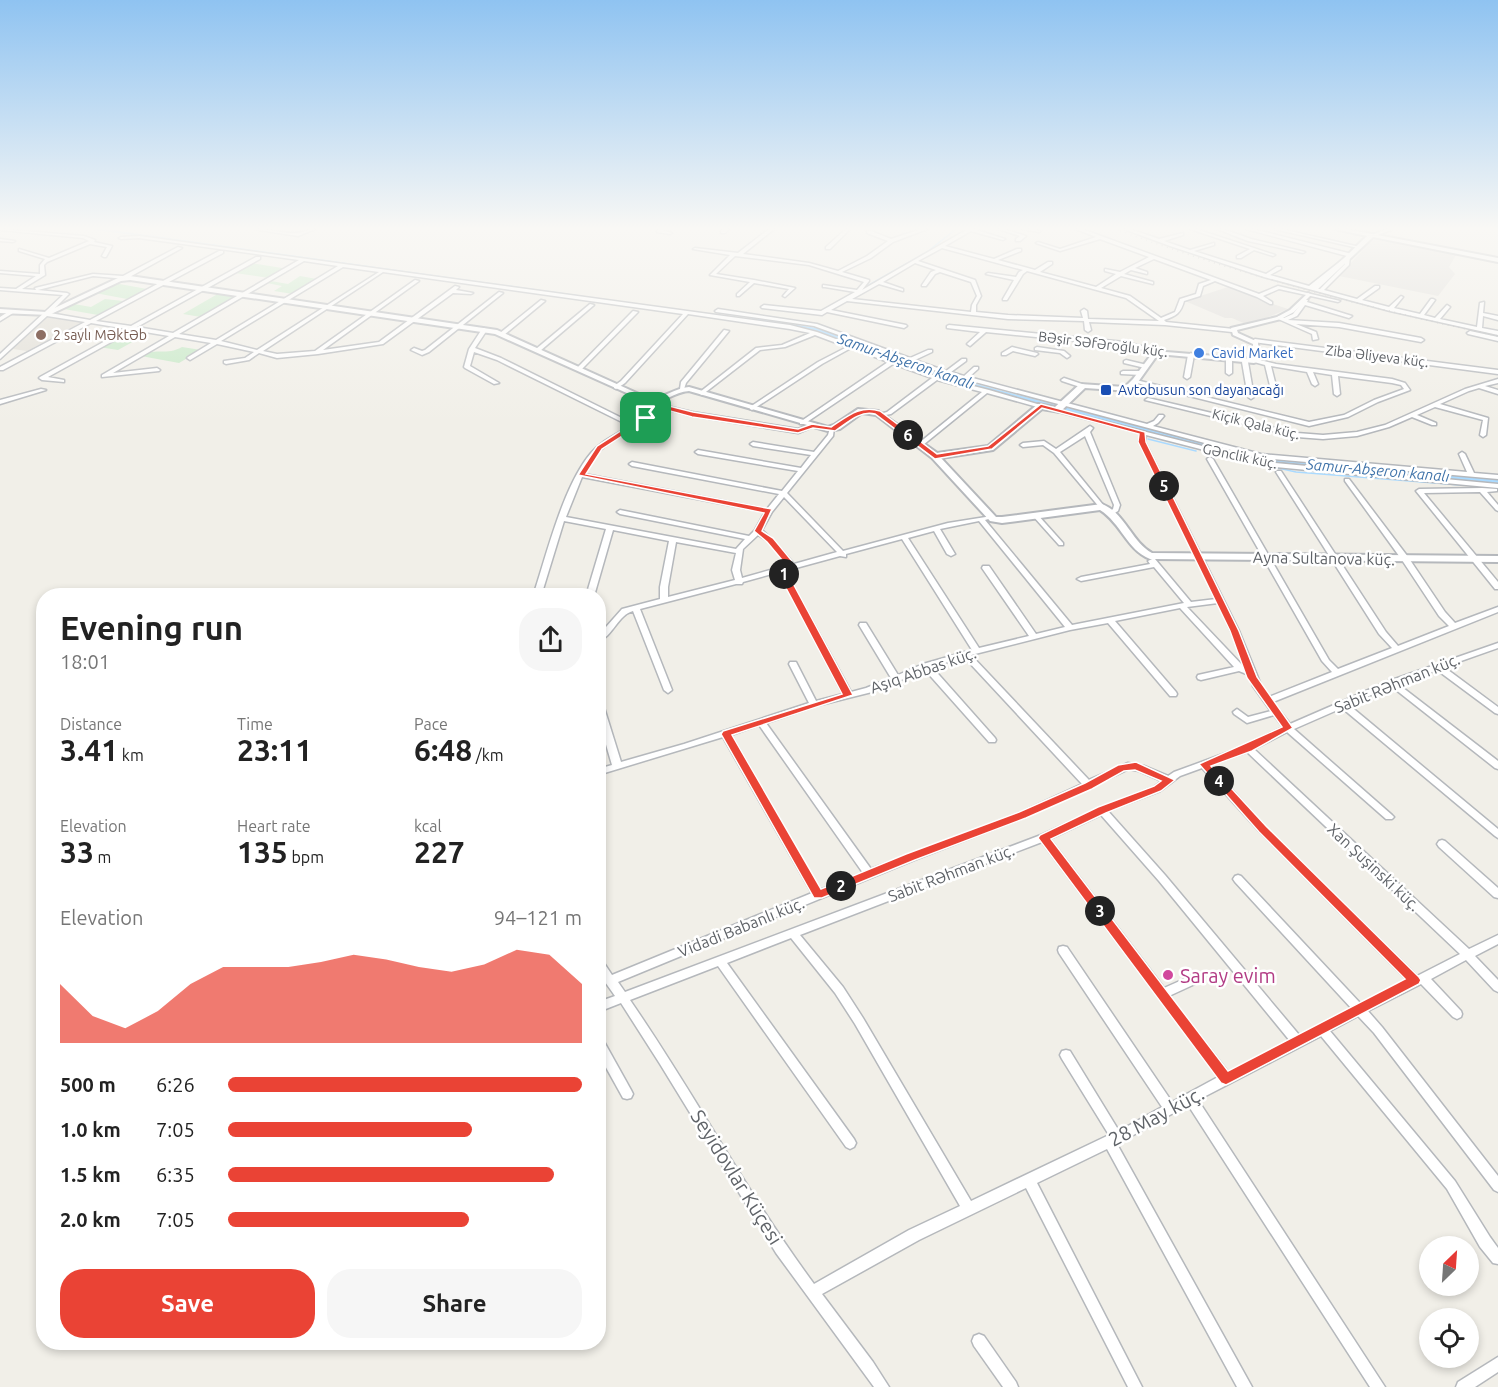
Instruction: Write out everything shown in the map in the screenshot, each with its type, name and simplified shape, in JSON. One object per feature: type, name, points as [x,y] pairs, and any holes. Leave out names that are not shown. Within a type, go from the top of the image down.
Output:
[{"type":"street","points":[[0,357],[66,294],[63,294]]},
{"type":"street","points":[[45,314],[89,294]]},
{"type":"street","points":[[1,369],[141,294]]},
{"type":"street","points":[[62,381],[42,378],[192,294]]},
{"type":"street","points":[[157,370],[104,376],[244,294],[502,334],[646,400],[692,414],[798,431],[812,426]]},
{"type":"street","points":[[190,358],[295,294]]},
{"type":"street","points":[[226,362],[243,360],[346,294]]},
{"type":"street","points":[[316,352],[399,294]]},
{"type":"street","points":[[0,310],[45,314],[217,342],[260,350],[277,356],[378,344],[449,294]]},
{"type":"street","points":[[414,350],[422,353],[427,351],[500,294]]},
{"type":"street","points":[[539,294],[789,327],[815,333],[936,378],[1041,406],[1061,407],[1083,386]]},
{"type":"street","points":[[764,307],[813,313],[828,311],[855,294]]},
{"type":"street","points":[[973,314],[978,294]]},
{"type":"street","points":[[1005,299],[1008,294]]},
{"type":"street","points":[[1110,294],[1131,299],[1162,323]]},
{"type":"street","points":[[1162,323],[1178,314],[1182,300],[1198,294]]},
{"type":"street","points":[[1253,294],[1270,303]]},
{"type":"street","points":[[1259,296],[1264,294]]},
{"type":"street","points":[[1284,320],[1311,294]]},
{"type":"street","points":[[1284,320],[1295,315],[1312,294]]},
{"type":"street","points":[[1324,294],[1498,339]]},
{"type":"street","points":[[1326,294],[1498,333]]},
{"type":"street","points":[[1358,301],[1368,294]]},
{"type":"street","points":[[1390,309],[1401,297]]},
{"type":"street","points":[[848,300],[994,316],[1162,323],[1233,330],[1237,327],[1284,320],[1339,325],[1421,340]]},
{"type":"street","points":[[1420,316],[1433,300]]},
{"type":"street","points":[[502,334],[543,301]]},
{"type":"street","points":[[1304,303],[1349,316]]},
{"type":"street","points":[[1479,329],[1482,303]]},
{"type":"street","points":[[538,350],[592,305]]},
{"type":"street","points":[[1436,320],[1447,307]]},
{"type":"street","points":[[718,311],[822,326],[947,373],[1061,407]]},
{"type":"street","points":[[828,311],[904,326]]},
{"type":"street","points":[[1084,311],[1088,330]]},
{"type":"street","points":[[0,319],[11,312]]},
{"type":"street","points":[[579,369],[635,312]]},
{"type":"street","points":[[616,387],[686,314]]},
{"type":"street","points":[[822,326],[840,314]]},
{"type":"street","points":[[1480,314],[1498,318]]},
{"type":"street","points":[[970,344],[987,331],[994,316]]},
{"type":"street","points":[[1284,320],[1314,333],[1315,339]]},
{"type":"street","name":"Bəşir Səfəroğlu küç.","points":[[949,327],[1125,344],[1159,351],[1245,362],[1256,361],[1268,365],[1392,381],[1407,388],[1406,391],[1376,401],[1346,416],[1309,424],[1136,382]]},
{"type":"street","points":[[484,330],[472,349],[467,367],[496,383]]},
{"type":"street","points":[[1233,330],[1235,334],[1255,341],[1256,361]]},
{"type":"street","points":[[682,388],[683,383],[726,331]]},
{"type":"street","points":[[702,393],[758,349],[783,346],[815,333]]},
{"type":"street","points":[[1035,354],[1045,338]]},
{"type":"street","name":"Ziba Əliyeva küç.","points":[[1255,341],[1498,372]]},
{"type":"street","points":[[752,408],[820,363],[852,346]]},
{"type":"street","points":[[472,349],[499,359],[634,426]]},
{"type":"street","points":[[9,350],[30,352]]},
{"type":"street","points":[[1004,354],[1012,350],[1035,354],[1062,352],[1067,356]]},
{"type":"street","points":[[910,360],[930,351]]},
{"type":"street","points":[[1064,380],[1083,386],[1092,385],[1124,390],[1136,382],[1159,351]]},
{"type":"street","points":[[1187,377],[1191,355]]},
{"type":"street","points":[[1440,356],[1442,364]]},
{"type":"street","points":[[947,373],[964,360]]},
{"type":"street","points":[[1229,360],[1229,373]]},
{"type":"street","points":[[802,423],[892,362]]},
{"type":"street","points":[[1126,362],[1143,370]]},
{"type":"street","points":[[1245,362],[1251,397]]},
{"type":"street","points":[[1268,365],[1275,394]]},
{"type":"street","points":[[965,378],[976,368]]},
{"type":"street","points":[[1123,373],[1143,370]]},
{"type":"street","points":[[1309,370],[1315,384]]},
{"type":"street","points":[[1335,373],[1337,394]]},
{"type":"street","points":[[882,416],[936,378]]},
{"type":"street","name":"Kiçik Qala küç.","points":[[1148,400],[1314,437],[1357,434],[1388,426],[1467,390],[1498,381]]},
{"type":"street","points":[[1459,387],[1467,390]]},
{"type":"street","points":[[1481,387],[1498,392]]},
{"type":"street","points":[[540,588],[563,519],[582,475],[600,448],[649,416],[656,403],[682,388],[812,426],[832,429],[861,411],[874,411],[935,456],[1070,628]]},
{"type":"street","points":[[0,402],[43,390]]},
{"type":"street","points":[[921,444],[987,391]]},
{"type":"street","points":[[1436,405],[1486,419],[1483,435]]},
{"type":"street","points":[[935,456],[990,448],[1041,406]]},
{"type":"street","name":"Gənclik küç.","points":[[1061,407],[1095,420],[1266,464],[1498,486]]},
{"type":"street","name":"Gənclik küç.","points":[[1061,407],[1149,425],[1261,456],[1498,477]]},
{"type":"street","points":[[1413,415],[1434,424]]},
{"type":"street","points":[[1149,425],[1161,416]]},
{"type":"street","points":[[1056,452],[1087,432],[1095,420]]},
{"type":"street","points":[[739,582],[736,570],[738,552],[758,531],[769,511],[831,435],[832,429]]},
{"type":"street","points":[[1087,432],[1117,505],[1116,510],[1112,513]]},
{"type":"street","points":[[1143,433],[1142,442],[1235,631],[1250,673],[1288,728],[1389,816]]},
{"type":"street","points":[[1023,445],[1044,443],[1056,452],[1102,507],[1112,513],[1141,549],[1150,556],[1185,605],[1240,668],[1250,673]]},
{"type":"street","points":[[753,444],[816,454]]},
{"type":"street","points":[[698,452],[803,470]]},
{"type":"street","points":[[1462,454],[1471,474]]},
{"type":"street","points":[[1210,459],[1326,662],[1337,673]]},
{"type":"street","points":[[632,464],[784,493],[843,555]]},
{"type":"street","points":[[1279,472],[1383,634],[1397,649]]},
{"type":"street","points":[[582,475],[769,511]]},
{"type":"street","points":[[1347,480],[1442,614],[1454,627]]},
{"type":"street","points":[[1482,490],[1498,509]]},
{"type":"street","points":[[1498,490],[1419,491],[1498,587]]},
{"type":"street","points":[[606,633],[621,614],[636,608],[936,529],[985,518],[1002,520],[1102,507]]},
{"type":"street","points":[[620,512],[749,538]]},
{"type":"street","points":[[1035,515],[1061,544]]},
{"type":"street","points":[[563,519],[738,552]]},
{"type":"street","points":[[592,588],[610,527]]},
{"type":"street","points":[[936,529],[951,554]]},
{"type":"street","points":[[758,531],[770,540],[793,567]]},
{"type":"street","points":[[904,538],[977,651]]},
{"type":"street","points":[[664,601],[663,587],[674,539]]},
{"type":"street","name":"Ayna Sultanova küç.","points":[[1150,556],[1498,559]]},
{"type":"street","points":[[1082,579],[1155,565]]},
{"type":"street","points":[[986,568],[1034,637]]},
{"type":"street","points":[[782,571],[848,695]]},
{"type":"street","name":"Aşıq Abbas küç.","points":[[606,769],[897,680],[927,666],[966,654],[1070,628],[1185,605],[1219,601]]},
{"type":"street","points":[[636,608],[668,690]]},
{"type":"street","points":[[1269,700],[1498,609]]},
{"type":"street","points":[[1110,620],[1173,694]]},
{"type":"street","points":[[863,625],[897,680]]},
{"type":"street","name":"Sabit Rəhman küç.","points":[[606,1005],[1044,838],[1102,810],[1157,789],[1177,774],[1248,748],[1392,683],[1498,645]]},
{"type":"street","points":[[966,654],[1089,786]]},
{"type":"street","points":[[793,664],[814,704]]},
{"type":"street","points":[[927,666],[992,740]]},
{"type":"street","points":[[1438,667],[1498,711]]},
{"type":"street","points":[[1201,677],[1240,668]]},
{"type":"street","points":[[1392,683],[1498,766]]},
{"type":"street","points":[[1343,704],[1498,834]]},
{"type":"street","points":[[1237,712],[1247,720],[1276,712]]},
{"type":"street","points":[[761,722],[869,874]]},
{"type":"street","points":[[606,728],[617,765]]},
{"type":"street","points":[[726,734],[818,895]]},
{"type":"street","name":"Xan Şuşinski küç.","points":[[1248,748],[1467,954],[1498,987]]},
{"type":"street","points":[[1204,764],[1263,829],[1456,1014]]},
{"type":"street","name":"Vidadi Babanlı küç.","points":[[611,980],[869,874],[1022,815],[1128,766],[1141,768],[1170,780]]},
{"type":"street","points":[[1102,810],[1170,887],[1298,1042]]},
{"type":"street","points":[[1044,838],[1226,1079]]},
{"type":"street","points":[[1442,844],[1498,894]]},
{"type":"street","points":[[1238,879],[1359,1009],[1402,1059],[1498,1186]]},
{"type":"street","points":[[793,934],[839,990],[859,1021],[969,1209]]},
{"type":"street","name":"28 May küç.","points":[[813,1292],[914,1235],[1113,1140],[1359,1009],[1498,939]]},
{"type":"street","points":[[1063,950],[1170,1108]]},
{"type":"street","points":[[721,962],[850,1143]]},
{"type":"street","name":"Seyidovlar Küçesi","points":[[606,973],[624,997],[768,1230],[882,1387]]},
{"type":"street","points":[[1162,994],[1191,981]]},
{"type":"street","points":[[1322,1029],[1451,1185],[1485,1242],[1498,1258]]},
{"type":"street","points":[[1066,1055],[1245,1387]]},
{"type":"street","points":[[606,1056],[627,1094]]},
{"type":"street","points":[[1190,1098],[1378,1387]]},
{"type":"street","points":[[1029,1180],[1135,1387]]},
{"type":"street","points":[[979,1341],[1011,1387]]},
{"type":"street","points":[[1463,1387],[1498,1364]]},
{"type":"shaded area","points":[[1207,294],[1246,294],[1288,309],[1248,325],[1185,301]]},
{"type":"shaded area","name":"2 saylı Məktəb","points":[[44,317],[82,322],[27,351],[13,349]]},
{"type":"green space","points":[[99,294],[138,294],[127,299]]},
{"type":"green space","points":[[218,294],[239,295],[201,317],[183,314]]},
{"type":"green space","points":[[105,299],[123,301],[98,315],[64,309],[74,304],[91,307]]},
{"type":"green space","points":[[127,332],[145,335],[118,350],[99,347]]},
{"type":"green space","points":[[182,347],[201,350],[179,363],[141,356],[152,352],[176,350]]},
{"type":"waterway","name":"Samur-Abşeron kanalı","points":[[561,294],[613,301]]},
{"type":"waterway","name":"Samur-Abşeron kanalı","points":[[753,320],[815,329],[947,378],[1260,460],[1498,481]]},
{"type":"waterway","points":[[1148,439],[1196,451]]},
{"type":"waterway","points":[[1205,452],[1296,472],[1460,485]]},
{"type":"railway","points":[[1323,294],[1498,336]]},
{"type":"place","name":"2 saylı Məktəb","points":[[41,335]]},
{"type":"place","name":"Cavid Market","points":[[1199,353]]},
{"type":"place","name":"Avtobusun son dayanacağı","points":[[1106,390]]},
{"type":"place","name":"Saray evim","points":[[1168,975]]},
{"type":"route","points":[[657,405],[692,414],[803,431],[812,426],[824,429],[837,428],[858,412],[870,410],[878,413],[935,456],[990,448],[1041,406],[1143,433],[1142,442],[1235,631],[1249,664],[1252,678],[1288,728],[1248,748],[1204,764],[1263,829],[1414,980],[1226,1079],[1044,838],[1102,810],[1157,789],[1170,780],[1136,766],[1122,768],[1089,786],[1022,815],[818,895],[726,734],[848,695],[782,571],[793,567],[770,540],[758,531],[769,511],[582,475],[595,452],[646,418],[657,405]]}]
